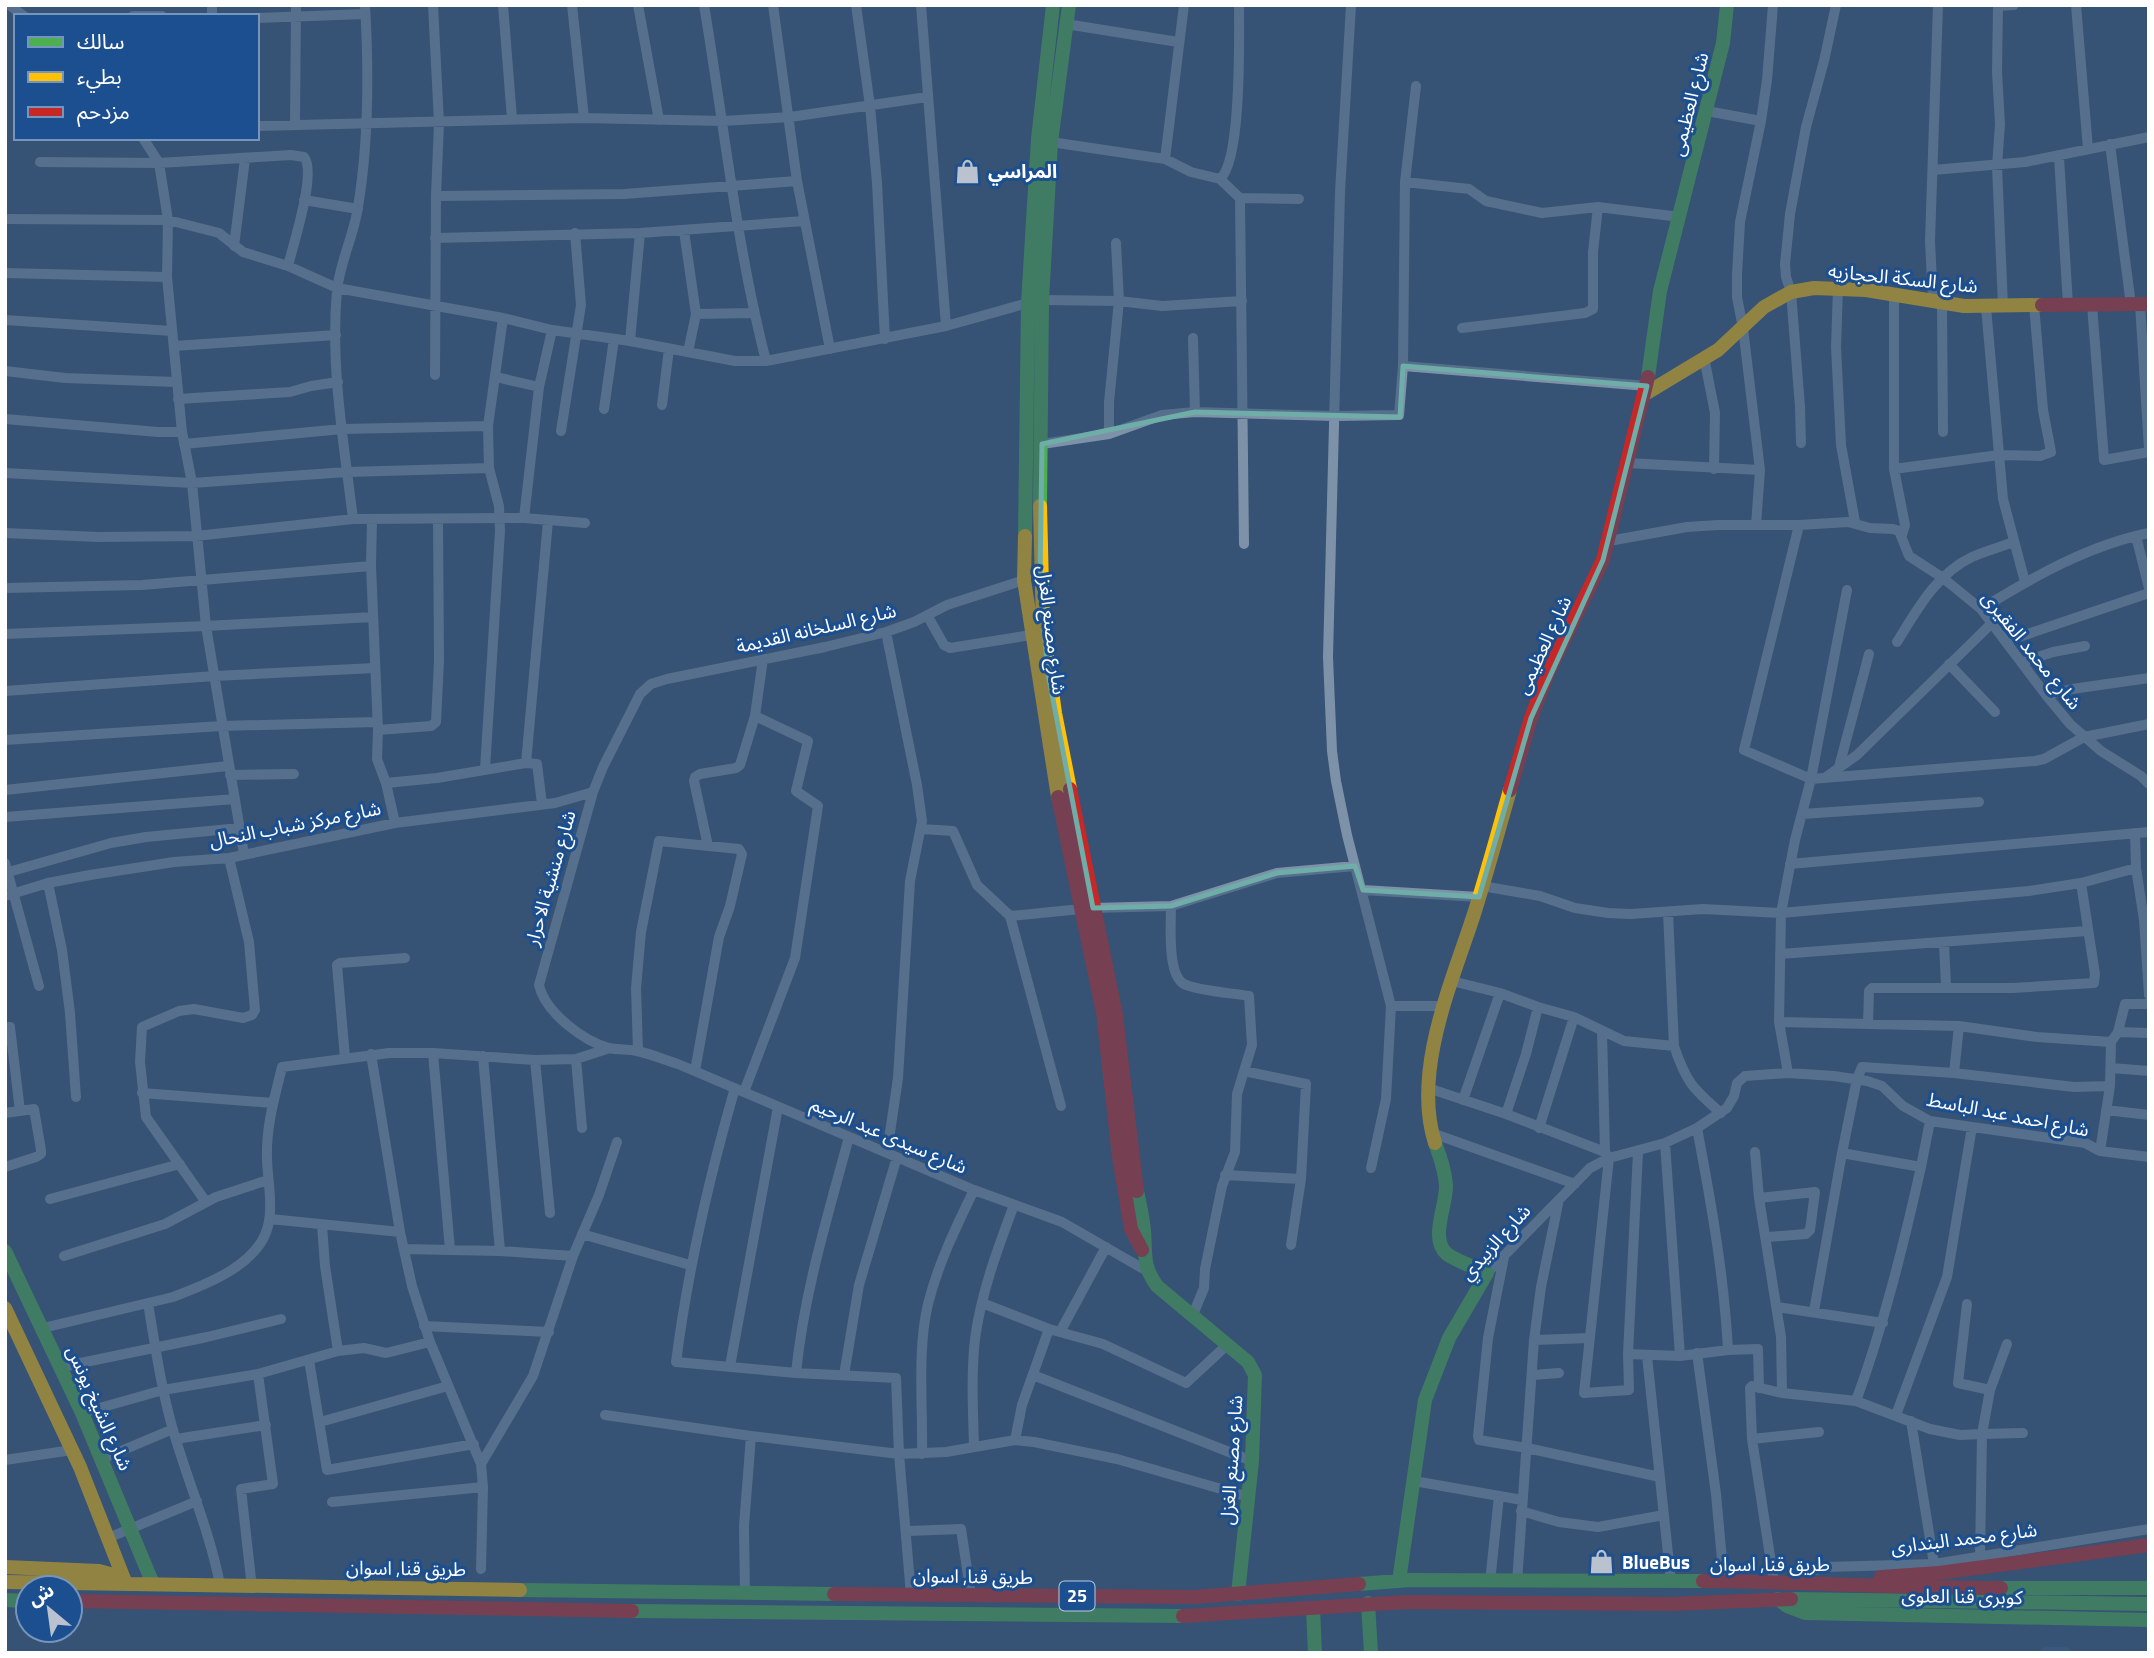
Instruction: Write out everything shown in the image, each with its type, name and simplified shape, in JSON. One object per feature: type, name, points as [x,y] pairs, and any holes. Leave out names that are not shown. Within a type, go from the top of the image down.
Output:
[{"type":"main road","name":"شارع مصنع الغزل","points":[[1053,5],[1038,139],[1035,301],[1024,580],[1060,805],[1087,909]]},
{"type":"main road","name":"شارع مصنع الغزل","points":[[1069,5],[1051,142],[1035,301],[1042,444],[1040,578],[1048,673],[1103,1013],[1119,1157],[1131,1229],[1142,1250],[1147,1271],[1157,1286],[1248,1362],[1255,1375],[1252,1461],[1238,1594]]},
{"type":"main road","name":"شارع العظيمى","points":[[1487,1273],[1447,1254],[1438,1236],[1446,1189],[1444,1170],[1432,1133],[1428,1088],[1436,1033],[1481,892],[1531,718],[1549,671],[1603,560],[1609,541],[1646,390],[1660,291],[1723,43],[1727,5]]},
{"type":"main road","name":"شارع السكة الحجازيه","points":[[1646,390],[1725,345],[1764,307],[1791,292],[1838,288],[1894,294],[1937,303],[1986,307],[2140,304]]},
{"type":"main road","points":[[1024,580],[1040,578]]},
{"type":"main road","name":"شارع الشيخ يونس","points":[[5,1251],[82,1413],[153,1584]]},
{"type":"main road","name":"شارع الزبيدي","points":[[1399,1581],[1420,1421],[1431,1380],[1461,1315],[1487,1273]]},
{"type":"main road","points":[[7,1314],[72,1450],[126,1584]]},
{"type":"main road","name":"كوبرى قنا العلوى","points":[[1836,1583],[1854,1578],[1905,1576],[2149,1545]]},
{"type":"main road","points":[[5,1567],[99,1571],[114,1575],[126,1584]]},
{"type":"main road","name":"طريق قنا, اسوان","points":[[5,1582],[1194,1597],[1399,1581],[1780,1582],[1905,1588],[2149,1588]]},
{"type":"main road","points":[[256,1585],[258,1604]]},
{"type":"main road","points":[[301,1585],[302,1605]]},
{"type":"main road","name":"طريق قنا, اسوان","points":[[84,1601],[1160,1617],[1407,1602],[1672,1604],[1778,1599],[2149,1604]]},
{"type":"main road","name":"كوبرى قنا العلوى","points":[[1778,1599],[1805,1613],[2149,1620]]},
{"type":"main road","points":[[1368,1604],[1371,1653]]},
{"type":"main road","points":[[1313,1608],[1315,1653]]},
{"type":"street","points":[[295,124],[296,5]]},
{"type":"street","points":[[433,5],[439,123],[435,238],[435,375]]},
{"type":"street","points":[[503,5],[512,119]]},
{"type":"street","points":[[572,5],[584,118]]},
{"type":"street","points":[[638,5],[659,120]]},
{"type":"street","points":[[704,5],[738,226],[754,313],[766,360]]},
{"type":"street","points":[[773,5],[797,181],[830,349]]},
{"type":"street","points":[[856,5],[877,183],[885,338]]},
{"type":"street","points":[[920,5],[946,326]]},
{"type":"street","points":[[1165,159],[1184,5]]},
{"type":"street","points":[[1220,179],[1227,171],[1236,124],[1240,63],[1239,5]]},
{"type":"street","points":[[1351,5],[1341,179],[1328,657],[1336,781],[1391,1006],[1386,1099],[1371,1168]]},
{"type":"street","points":[[1756,525],[1760,470],[1737,297],[1737,253],[1761,121],[1770,57],[1773,5]]},
{"type":"street","points":[[1801,443],[1791,292],[1785,264],[1790,214],[1806,127],[1825,61],[1836,5]]},
{"type":"street","points":[[1938,5],[1930,241],[1937,303],[1943,432]]},
{"type":"street","points":[[2003,306],[1997,166],[2000,124],[1997,72],[1998,6],[2014,5]]},
{"type":"street","points":[[2076,5],[2088,149]]},
{"type":"street","points":[[259,18],[296,18],[365,10],[368,122],[358,209],[337,288],[338,382],[353,519]]},
{"type":"street","points":[[1066,24],[1178,42]]},
{"type":"street","points":[[1042,444],[1109,434],[1162,415],[1195,412],[1399,415],[1403,366],[1405,182],[1416,86]]},
{"type":"street","points":[[259,126],[584,118],[723,121],[790,117],[927,97]]},
{"type":"street","points":[[1707,111],[1761,121]]},
{"type":"street","points":[[1933,170],[1997,166],[2059,157],[2149,137]]},
{"type":"street","points":[[144,140],[159,163],[168,220],[167,277],[178,399],[192,483],[206,626],[244,854]]},
{"type":"street","points":[[1051,142],[1165,159],[1191,172],[1220,179],[1240,198],[1299,200]]},
{"type":"street","points":[[2092,305],[2104,460],[2149,451],[2140,304],[2110,144]]},
{"type":"street","points":[[40,162],[159,163],[291,155],[304,157],[308,162],[303,200],[288,266]]},
{"type":"street","points":[[2059,157],[2068,305]]},
{"type":"street","points":[[234,246],[245,159]]},
{"type":"street","points":[[436,195],[624,194],[797,181]]},
{"type":"street","points":[[1405,182],[1469,189],[1486,201],[1542,213],[1598,207],[1680,216]]},
{"type":"street","points":[[1240,198],[1244,544]]},
{"type":"street","points":[[303,200],[358,209]]},
{"type":"street","points":[[1462,328],[1586,313],[1593,309],[1593,252],[1598,207]]},
{"type":"street","points":[[5,219],[168,220],[219,233],[243,252],[288,266],[337,288],[503,318],[552,330],[735,360],[766,360],[830,349],[946,326],[1035,301],[1119,301],[1161,306],[1242,301]]},
{"type":"street","points":[[435,238],[684,231],[804,221]]},
{"type":"street","points":[[684,231],[696,314],[688,352]]},
{"type":"street","points":[[561,431],[578,334],[581,290],[575,233]]},
{"type":"street","points":[[630,341],[640,233]]},
{"type":"street","points":[[1109,434],[1119,301],[1116,243]]},
{"type":"street","points":[[5,273],[167,277]]},
{"type":"street","points":[[1838,288],[1836,347],[1840,445],[1855,522]]},
{"type":"street","points":[[1609,541],[1703,525],[1855,522],[1870,528],[1893,528],[1902,535],[1905,525],[1894,469],[1894,294]]},
{"type":"street","points":[[1894,469],[1998,455],[2040,456],[2052,452],[2043,410],[2034,306]]},
{"type":"street","points":[[1986,307],[2003,499],[2025,582]]},
{"type":"street","points":[[696,314],[754,313]]},
{"type":"street","points":[[485,769],[500,519],[489,468],[488,426],[503,318]]},
{"type":"street","points":[[5,320],[172,331]]},
{"type":"street","points":[[524,518],[539,387],[552,330]]},
{"type":"street","points":[[174,346],[336,335]]},
{"type":"street","points":[[1193,338],[1195,412]]},
{"type":"street","points":[[604,409],[614,339]]},
{"type":"street","points":[[662,405],[669,349]]},
{"type":"street","points":[[1704,357],[1715,413],[1714,469]]},
{"type":"street","points":[[1403,366],[1646,390]]},
{"type":"street","points":[[5,371],[65,378],[176,382]]},
{"type":"street","points":[[496,377],[539,387]]},
{"type":"street","points":[[178,399],[290,392],[338,382]]},
{"type":"street","points":[[5,419],[182,432]]},
{"type":"street","points":[[184,444],[342,429],[488,426]]},
{"type":"street","points":[[1626,463],[1760,470]]},
{"type":"street","points":[[5,472],[192,483],[348,472],[489,468]]},
{"type":"street","points":[[5,533],[99,537],[196,536],[353,519],[524,518],[585,523]]},
{"type":"street","points":[[372,519],[377,759],[395,822]]},
{"type":"street","points":[[5,740],[221,726],[431,726],[436,722],[439,661],[438,519]]},
{"type":"street","points":[[526,763],[548,520]]},
{"type":"street","points":[[1799,525],[1744,750],[1811,779],[2035,761],[2044,759],[2084,737],[2149,724]]},
{"type":"street","points":[[1981,609],[2025,582],[2115,540],[2149,533]]},
{"type":"street","name":"شارع محمد الفقيرى","points":[[1902,535],[1906,553],[1943,578],[1981,609],[2046,695],[2084,737],[2149,784]]},
{"type":"street","points":[[2007,641],[2149,591],[2136,536]]},
{"type":"street","points":[[1897,642],[1925,597],[1954,568],[1972,557],[2014,542]]},
{"type":"street","points":[[5,588],[142,585],[371,566]]},
{"type":"street","name":"شارع السلخانه القديمة","points":[[651,684],[886,632],[947,605],[1024,580]]},
{"type":"street","points":[[1788,1073],[1779,1022],[1781,913],[1811,779],[1847,590]]},
{"type":"street","points":[[927,615],[944,645],[950,648],[1031,635]]},
{"type":"street","points":[[5,634],[373,617]]},
{"type":"street","points":[[1824,778],[1857,755],[1992,623]]},
{"type":"street","points":[[886,632],[917,785],[921,829],[911,881],[898,1078],[887,1153]]},
{"type":"street","points":[[2023,662],[2053,652],[2085,646]]},
{"type":"street","points":[[1839,766],[1869,654]]},
{"type":"street","points":[[708,846],[695,777],[739,767],[755,716],[763,659]]},
{"type":"street","points":[[1949,664],[1995,712]]},
{"type":"street","points":[[5,691],[375,668]]},
{"type":"street","points":[[2046,695],[2149,678]]},
{"type":"street","name":"شارع منشية الاحرار","points":[[610,1048],[591,1040],[559,1016],[546,1002],[539,985],[593,792],[614,742],[640,694],[651,684]]},
{"type":"street","points":[[755,716],[808,740],[796,791],[818,806],[795,958],[719,1144],[690,1265],[676,1362],[796,1373],[896,1378],[899,1454],[908,1531],[911,1595]]},
{"type":"street","points":[[386,783],[526,763],[537,764],[542,804]]},
{"type":"street","points":[[5,790],[229,771],[294,774]]},
{"type":"street","points":[[2137,774],[2149,772]]},
{"type":"street","name":"شارع مركز شباب النحال","points":[[9,895],[48,883],[131,867],[229,858],[395,822],[542,804],[593,792]]},
{"type":"street","points":[[5,817],[235,799]]},
{"type":"street","points":[[1802,814],[1979,802]]},
{"type":"street","points":[[39,986],[9,895],[6,869],[111,843],[158,835],[240,828]]},
{"type":"street","points":[[921,829],[951,830],[977,885],[1010,916],[1061,1106]]},
{"type":"street","points":[[1790,864],[2149,832]]},
{"type":"street","points":[[2135,833],[2149,995]]},
{"type":"street","points":[[638,1051],[636,988],[641,932],[659,841],[739,849],[742,854],[730,906],[719,937],[695,1071]]},
{"type":"street","points":[[206,1202],[146,1117],[142,1093],[142,1027],[179,1011],[194,1009],[243,1018],[255,1010],[249,942],[229,858]]},
{"type":"street","points":[[1010,916],[1087,909],[1171,906],[1277,873],[1355,866]]},
{"type":"street","points":[[1363,890],[1539,896],[1575,908],[1631,914],[1703,909],[1781,913],[1973,897],[2081,883],[2136,868]]},
{"type":"street","points":[[48,883],[62,950],[76,1097]]},
{"type":"street","points":[[1868,1024],[1869,991],[1872,988],[1992,988],[2092,984],[2095,974],[2081,883]]},
{"type":"street","points":[[1171,906],[1173,967],[1176,977],[1189,986],[1249,996],[1252,1045],[1237,1094],[1235,1152],[1225,1175],[1213,1224],[1204,1288],[1192,1317]]},
{"type":"street","points":[[1668,912],[1674,1046],[1688,1082],[1721,1113]]},
{"type":"street","points":[[1780,954],[2087,931]]},
{"type":"street","points":[[1944,943],[1946,986]]},
{"type":"street","points":[[345,1058],[337,965],[405,958]]},
{"type":"street","points":[[1452,981],[1574,1017],[1624,1041],[1674,1046]]},
{"type":"street","points":[[1463,1100],[1500,993]]},
{"type":"street","points":[[2100,1151],[2110,1086],[2111,1042],[2118,1032],[2125,1004],[2149,1004]]},
{"type":"street","points":[[1391,1006],[1443,1006]]},
{"type":"street","points":[[1506,1114],[1538,1007]]},
{"type":"street","points":[[1539,1128],[1574,1017]]},
{"type":"street","points":[[1779,1022],[1959,1026],[2037,1037],[2111,1042]]},
{"type":"street","points":[[1954,1073],[1959,1026]]},
{"type":"street","points":[[5,1027],[9,1027],[20,1111]]},
{"type":"street","points":[[1602,1031],[1607,1155],[1584,1393],[1629,1390],[1628,1354],[1638,1152]]},
{"type":"street","points":[[2118,1032],[2149,1033]]},
{"type":"street","points":[[43,1328],[191,1290],[228,1272],[257,1250],[270,1219],[267,1156],[273,1103],[282,1067],[371,1054],[433,1053],[535,1060],[576,1059],[610,1048]]},
{"type":"street","name":"شارع سيدى عبد الرحيم","points":[[610,1048],[638,1051],[695,1071],[974,1190],[1062,1223],[1147,1271]]},
{"type":"street","points":[[433,1053],[450,1250]]},
{"type":"street","points":[[371,1054],[400,1232],[424,1326],[481,1464],[484,1487],[481,1569]]},
{"type":"street","points":[[483,1056],[500,1251]]},
{"type":"street","points":[[576,1059],[583,1128]]},
{"type":"street","points":[[535,1060],[550,1213]]},
{"type":"street","points":[[1814,1311],[1842,1153],[1857,1079],[1862,1067],[1954,1073],[2074,1087],[2110,1086]]},
{"type":"street","points":[[2111,1068],[2149,1071]]},
{"type":"street","points":[[1244,1071],[1306,1084],[1301,1180],[1291,1245]]},
{"type":"street","name":"شارع احمد عبد الباسط","points":[[1788,1073],[1857,1079],[1882,1086],[1903,1106],[1930,1121],[2084,1143],[2100,1151],[2149,1157]]},
{"type":"street","name":"شارع الزبيدي","points":[[1487,1273],[1590,1168],[1607,1155],[1638,1152],[1697,1128],[1721,1113],[1732,1102],[1735,1088],[1745,1076],[1788,1073]]},
{"type":"street","points":[[1428,1088],[1506,1114],[1607,1155]]},
{"type":"street","points":[[142,1093],[273,1103]]},
{"type":"street","points":[[730,1366],[778,1107]]},
{"type":"street","points":[[5,1113],[34,1109],[41,1154],[5,1167]]},
{"type":"street","points":[[2106,1110],[2149,1115]]},
{"type":"street","points":[[1856,1401],[1896,1279],[1930,1121]]},
{"type":"street","points":[[1896,1415],[1947,1278],[1972,1127]]},
{"type":"street","points":[[1697,1128],[1726,1303],[1728,1350]]},
{"type":"street","points":[[1432,1133],[1575,1184]]},
{"type":"street","points":[[796,1373],[800,1325],[849,1137]]},
{"type":"street","points":[[481,1464],[533,1376],[573,1256],[599,1195],[617,1142]]},
{"type":"street","points":[[1665,1143],[1680,1356]]},
{"type":"street","points":[[1755,1152],[1759,1198],[1781,1336],[1782,1393]]},
{"type":"street","points":[[1842,1153],[1921,1167]]},
{"type":"street","points":[[844,1375],[859,1285],[898,1157]]},
{"type":"street","points":[[50,1199],[180,1164]]},
{"type":"street","points":[[1225,1175],[1301,1180]]},
{"type":"street","points":[[64,1256],[165,1224],[230,1191],[268,1180]]},
{"type":"street","points":[[922,1454],[923,1342],[928,1306],[941,1261],[974,1190]]},
{"type":"street","points":[[1759,1198],[1815,1192],[1810,1230],[1807,1234],[1767,1237]]},
{"type":"street","points":[[1517,1582],[1534,1340],[1541,1287],[1558,1202]]},
{"type":"street","points":[[974,1447],[975,1338],[982,1303],[1014,1205]]},
{"type":"street","points":[[270,1219],[400,1232]]},
{"type":"street","points":[[322,1225],[325,1266],[338,1351]]},
{"type":"street","points":[[582,1234],[690,1265]]},
{"type":"street","points":[[1060,1332],[1106,1247]]},
{"type":"street","points":[[404,1249],[573,1256]]},
{"type":"street","points":[[1504,1257],[1488,1338],[1478,1436],[1481,1441],[1527,1448],[1660,1477]]},
{"type":"street","points":[[148,1303],[163,1390],[174,1434],[197,1501],[220,1585]]},
{"type":"street","points":[[982,1303],[1049,1329],[1112,1348],[1186,1382],[1227,1345]]},
{"type":"street","points":[[1967,1304],[1957,1380],[1960,1384],[1990,1390]]},
{"type":"street","points":[[1777,1307],[1883,1323]]},
{"type":"street","points":[[61,1367],[281,1319]]},
{"type":"street","points":[[424,1326],[548,1332]]},
{"type":"street","points":[[1015,1440],[1022,1405],[1049,1329]]},
{"type":"street","points":[[1534,1340],[1590,1338]]},
{"type":"street","points":[[82,1413],[163,1390],[258,1374],[338,1351],[364,1348],[386,1353],[430,1342]]},
{"type":"street","points":[[1980,1557],[1982,1434],[1990,1390],[2007,1344]]},
{"type":"street","points":[[1628,1354],[1680,1356],[1758,1349],[1759,1388]]},
{"type":"street","points":[[1697,1353],[1716,1493],[1724,1583]]},
{"type":"street","points":[[1647,1356],[1671,1582]]},
{"type":"street","points":[[309,1360],[327,1470],[474,1444]]},
{"type":"street","points":[[1533,1375],[1559,1373]]},
{"type":"street","points":[[256,1585],[240,1493],[245,1487],[273,1484],[258,1374]]},
{"type":"street","points":[[1033,1374],[1252,1461]]},
{"type":"street","points":[[320,1422],[448,1386]]},
{"type":"street","points":[[1780,1582],[1752,1439],[1750,1388],[1856,1401],[1945,1433],[2023,1433]]},
{"type":"street","points":[[605,1415],[899,1454],[922,1454],[1015,1440],[1034,1442],[1117,1459],[1249,1497]]},
{"type":"street","points":[[1911,1421],[1934,1563]]},
{"type":"street","points":[[102,1458],[174,1434],[266,1425]]},
{"type":"street","points":[[1752,1439],[1819,1432]]},
{"type":"street","points":[[745,1593],[744,1526],[751,1436]]},
{"type":"street","points":[[5,1460],[72,1450]]},
{"type":"street","points":[[1414,1481],[1499,1496],[1559,1522],[1598,1527],[1664,1515]]},
{"type":"street","points":[[332,1502],[484,1487]]},
{"type":"street","points":[[1490,1582],[1499,1496]]},
{"type":"street","points":[[108,1538],[197,1501]]},
{"type":"street","points":[[908,1531],[961,1529],[971,1595]]},
{"type":"street","name":"شارع محمد البندارى","points":[[1780,1582],[1826,1567],[1934,1563],[2149,1529]]},
{"type":"highlighted area","points":[[1403,366],[1647,386],[1603,560],[1531,718],[1479,897],[1363,890],[1355,866],[1277,873],[1171,906],[1093,908],[1048,673],[1040,578],[1042,444],[1195,412],[1400,417]]},
{"type":"waterway","points":[[2046,1653],[2065,1653]]},
{"type":"traffic: fast","points":[[1025,536],[1028,303],[1038,139],[1053,5]]},
{"type":"traffic: fast","points":[[1040,506],[1042,300],[1051,142],[1069,5]]},
{"type":"traffic: fast","points":[[1648,377],[1660,291],[1723,43],[1727,5]]},
{"type":"traffic: fast","points":[[1399,1581],[1425,1400],[1449,1338],[1487,1273],[1451,1257],[1442,1248],[1439,1231],[1446,1185],[1435,1143]]},
{"type":"traffic: fast","points":[[1137,1191],[1144,1226],[1146,1260],[1152,1279],[1248,1362],[1255,1375],[1252,1461],[1238,1594]]},
{"type":"traffic: fast","points":[[5,1251],[82,1413],[153,1584]]},
{"type":"traffic: fast","points":[[1359,1584],[1410,1580],[1703,1581]]},
{"type":"traffic: fast","points":[[2001,1588],[2149,1588]]},
{"type":"traffic: fast","points":[[520,1590],[834,1594]]},
{"type":"traffic: fast","points":[[1778,1599],[1805,1613],[2149,1620]]},
{"type":"traffic: fast","points":[[1791,1599],[2149,1604]]},
{"type":"traffic: fast","points":[[5,1600],[14,1600]]},
{"type":"traffic: fast","points":[[1368,1603],[1371,1653]]},
{"type":"traffic: fast","points":[[1313,1608],[1315,1653]]},
{"type":"traffic: fast","points":[[632,1611],[1183,1616]]},
{"type":"traffic: slow","points":[[1645,394],[1718,350],[1764,307],[1791,292],[1814,288],[1866,290],[1964,306],[2042,305]]},
{"type":"traffic: slow","points":[[1040,506],[1043,627],[1055,713],[1070,789]]},
{"type":"traffic: slow","points":[[1025,536],[1024,580],[1058,797]]},
{"type":"traffic: slow","points":[[1435,1143],[1429,1115],[1431,1057],[1446,997],[1479,899],[1510,790]]},
{"type":"traffic: slow","points":[[5,1308],[80,1467],[126,1584]]},
{"type":"traffic: slow","points":[[5,1567],[99,1571],[114,1575],[126,1584]]},
{"type":"traffic: slow","points":[[5,1582],[520,1590]]},
{"type":"traffic: jam","points":[[2042,305],[2149,304]]},
{"type":"traffic: jam","points":[[1510,790],[1531,718],[1549,671],[1603,560],[1648,377]]},
{"type":"traffic: jam","points":[[1070,789],[1116,1015],[1137,1191]]},
{"type":"traffic: jam","points":[[1058,797],[1103,1013],[1119,1157],[1131,1229],[1142,1250]]},
{"type":"traffic: jam","points":[[1881,1577],[1939,1573],[2149,1545]]},
{"type":"traffic: jam","points":[[1703,1581],[2001,1588]]},
{"type":"traffic: jam","points":[[834,1594],[1194,1597],[1359,1584]]},
{"type":"traffic: jam","points":[[1183,1616],[1407,1602],[1672,1604],[1791,1599]]},
{"type":"traffic: jam","points":[[84,1601],[632,1611]]},
{"type":"place","name":"المراسي","points":[[968,171]]},
{"type":"place","name":"BlueBus","points":[[1602,1562]]}]
